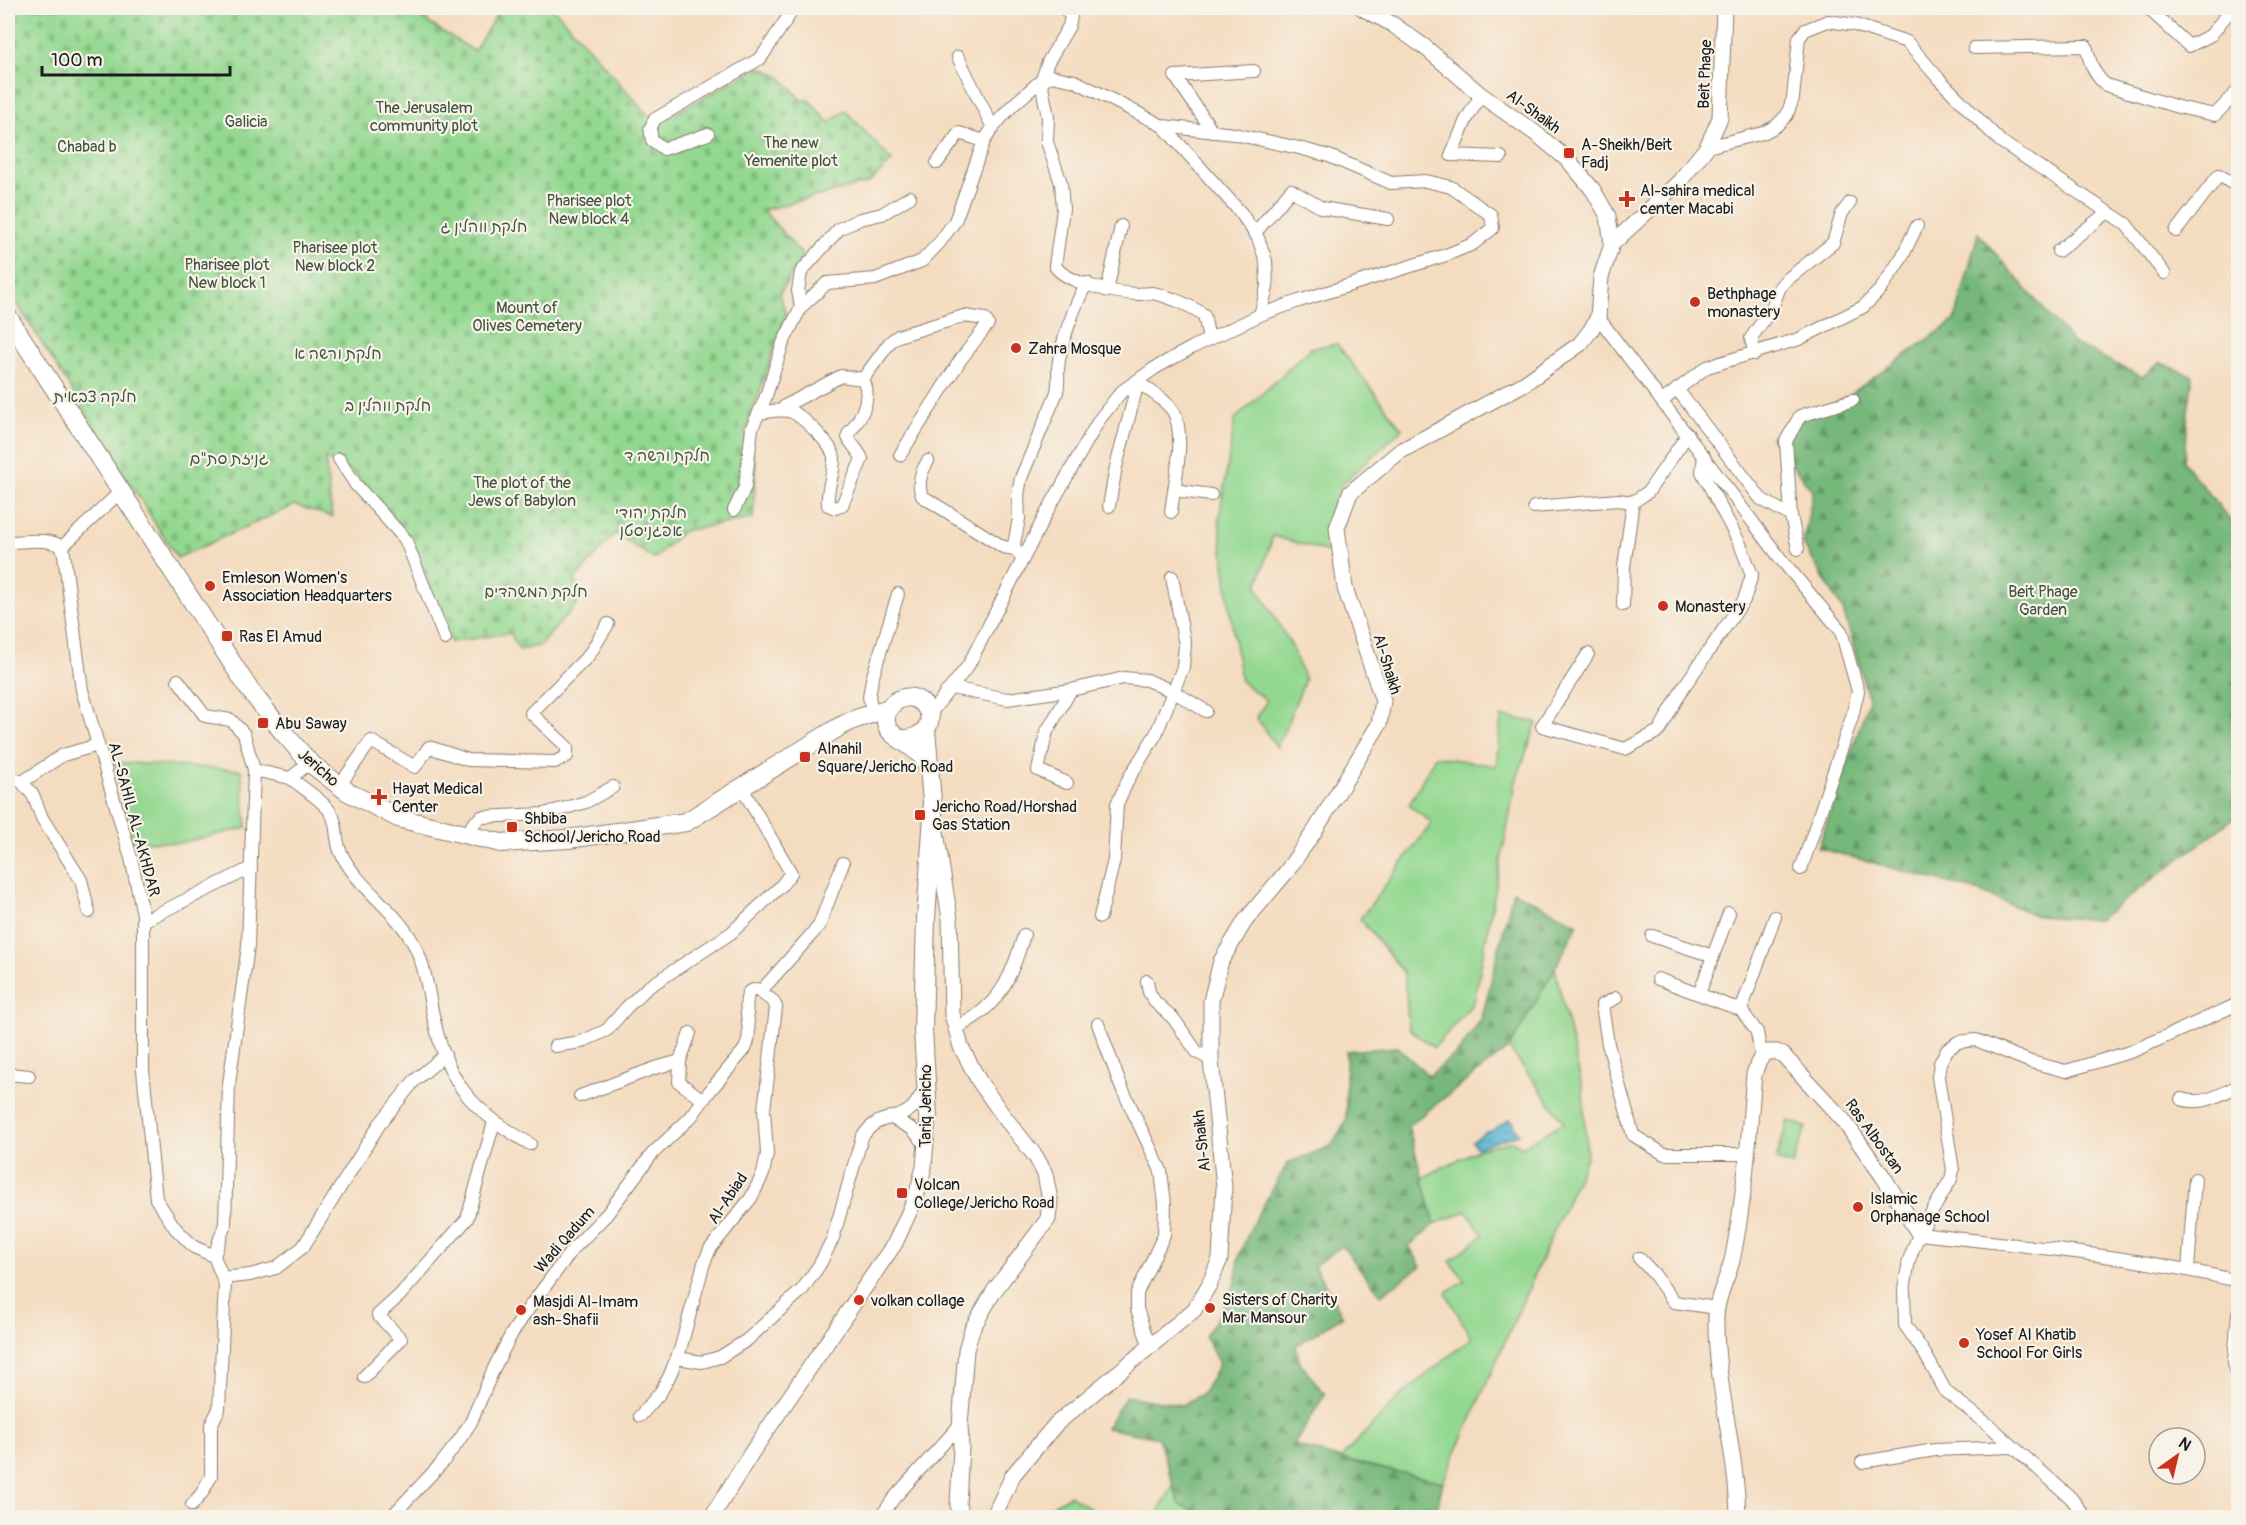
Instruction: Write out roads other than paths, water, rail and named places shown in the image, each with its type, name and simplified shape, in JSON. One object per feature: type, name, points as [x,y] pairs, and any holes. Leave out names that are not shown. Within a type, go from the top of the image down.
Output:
[{"type":"main road","name":"Jericho","points":[[8,317],[249,689],[310,763],[348,792],[398,818],[501,843],[568,839],[686,822],[824,737],[854,720],[881,711]]},
{"type":"main road","points":[[932,776],[927,763],[918,752],[896,735],[881,711],[897,700],[916,699],[922,703],[927,722],[932,776],[933,814]]},
{"type":"main road","points":[[896,735],[916,738],[927,722]]},
{"type":"main road","name":"Jericho","points":[[824,737],[858,727],[873,726],[896,735]]},
{"type":"main road","name":"Tariq Jericho","points":[[928,1116],[923,1030],[925,930],[933,814]]},
{"type":"street","points":[[708,134],[664,149],[652,140],[650,129],[655,119],[761,58],[794,8]]},
{"type":"street","points":[[1065,8],[1071,17],[1069,26],[1048,62],[1041,82],[1048,117],[1047,142],[1061,183],[1063,209],[1055,266],[1065,275],[1107,291],[1151,293],[1195,308],[1204,315],[1209,339]]},
{"type":"street","name":"Al-Shaikh","points":[[993,1518],[1013,1475],[1056,1424],[1194,1310],[1209,1286],[1220,1259],[1224,1186],[1211,1060],[1211,1001],[1221,961],[1245,921],[1287,871],[1316,829],[1379,724],[1383,701],[1345,588],[1337,528],[1350,493],[1399,452],[1525,383],[1556,362],[1580,344],[1598,317],[1601,277],[1612,244],[1608,216],[1593,190],[1569,161],[1538,135],[1481,95],[1426,48],[1392,24],[1362,8]]},
{"type":"street","name":"Beit Phage","points":[[1612,244],[1679,182],[1707,147],[1720,118],[1724,8]]},
{"type":"street","points":[[2149,9],[2189,46],[2211,35],[2232,8]]},
{"type":"street","points":[[1707,147],[1763,133],[1776,126],[1787,114],[1793,98],[1799,38],[1805,30],[1812,26],[1828,21],[1840,22],[1907,42],[1939,79],[2000,141],[2126,224],[2164,273]]},
{"type":"street","points":[[1974,48],[2086,46],[2092,69],[2098,79],[2106,85],[2178,107],[2215,115],[2238,91]]},
{"type":"street","points":[[958,57],[993,128]]},
{"type":"street","points":[[1213,132],[1175,76],[1254,71]]},
{"type":"street","points":[[734,510],[745,487],[752,428],[783,343],[801,307],[827,283],[875,279],[922,261],[955,221],[984,141],[993,128],[1012,106],[1051,76],[1075,81],[1163,126],[1213,132],[1299,148],[1329,156],[1391,183],[1426,181],[1451,187],[1491,215],[1493,228],[1473,244],[1446,255],[1260,315],[1155,368],[1121,392],[1099,420],[1047,512],[1019,554],[968,666],[927,722]]},
{"type":"street","points":[[1481,95],[1466,120],[1451,154],[1501,157]]},
{"type":"street","points":[[1163,126],[1241,213],[1255,233],[1266,261],[1267,287],[1260,315]]},
{"type":"street","points":[[937,163],[959,133],[984,141]]},
{"type":"street","points":[[2176,231],[2219,175],[2238,187]]},
{"type":"street","points":[[1255,233],[1291,190],[1322,208],[1388,219]]},
{"type":"street","points":[[801,307],[798,291],[801,272],[839,229],[860,219],[882,214],[910,197]]},
{"type":"street","points":[[1755,354],[1751,338],[1772,308],[1780,287],[1788,278],[1833,243],[1842,213],[1850,203]]},
{"type":"street","points":[[2058,251],[2108,212]]},
{"type":"street","points":[[1107,291],[1121,226]]},
{"type":"street","points":[[1662,401],[1707,368],[1799,339],[1863,307],[1881,289],[1902,257],[1917,226]]},
{"type":"street","points":[[1019,554],[1021,478],[1057,393],[1060,381],[1058,368],[1065,338],[1078,300],[1087,283]]},
{"type":"street","points":[[862,379],[890,342],[898,336],[964,316],[985,319],[988,324],[961,358],[900,455]]},
{"type":"street","points":[[1598,317],[1780,558],[1841,631],[1858,691],[1852,717],[1801,869]]},
{"type":"street","points":[[783,410],[785,406],[841,376],[862,379]]},
{"type":"street","points":[[759,412],[783,410],[792,412],[811,427],[831,450],[835,458],[827,497],[828,505],[835,508],[842,505],[862,459],[860,453],[848,440],[848,435],[864,408],[868,390],[862,379]]},
{"type":"street","points":[[1138,382],[1165,402],[1174,413],[1179,437],[1171,512]]},
{"type":"street","points":[[1109,506],[1116,467],[1138,382]]},
{"type":"street","points":[[1677,389],[1761,499],[1791,516]]},
{"type":"street","points":[[1798,549],[1791,516],[1786,441],[1800,416],[1853,400]]},
{"type":"street","points":[[1534,507],[1618,500],[1633,502],[1648,492],[1688,434]]},
{"type":"street","points":[[1588,654],[1542,726],[1625,749],[1659,731],[1683,688],[1744,600],[1752,575],[1740,543],[1702,472],[1704,456]]},
{"type":"street","points":[[339,459],[356,485],[405,539],[445,639]]},
{"type":"street","points":[[927,461],[923,468],[919,489],[922,496],[1003,547],[1019,554]]},
{"type":"street","points":[[1174,490],[1211,495]]},
{"type":"street","points":[[8,542],[46,541],[56,542],[62,547],[120,492]]},
{"type":"street","points":[[1623,604],[1624,567],[1633,502]]},
{"type":"street","name":"AL-SAHIL AL-AKHDAR","points":[[62,547],[82,690],[130,858],[143,921],[143,1070],[156,1199],[175,1228],[194,1247],[214,1256]]},
{"type":"street","points":[[1100,916],[1114,860],[1117,804],[1129,778],[1156,734],[1183,667],[1185,645],[1172,577]]},
{"type":"street","points":[[881,711],[869,697],[872,679],[898,594]]},
{"type":"street","points":[[339,786],[371,741],[415,767],[429,747],[468,760],[555,762],[567,756],[567,747],[531,713],[589,655],[608,624]]},
{"type":"street","points":[[916,699],[939,696],[952,688],[1007,699],[1071,690],[1124,678],[1148,680],[1206,711]]},
{"type":"street","points":[[178,681],[205,716],[231,720],[244,734],[254,770],[248,946],[229,1083],[225,1224],[214,1256],[225,1284],[219,1409],[211,1425],[211,1476],[192,1505]]},
{"type":"street","points":[[1067,783],[1038,770],[1047,731],[1071,690]]},
{"type":"street","points":[[8,788],[22,782],[63,754],[98,745]]},
{"type":"street","points":[[290,778],[310,763]]},
{"type":"street","points":[[254,770],[290,778],[328,809],[336,822],[335,837],[341,854],[365,886],[406,929],[418,953],[435,1023],[458,1084],[479,1110],[494,1122],[531,1144]]},
{"type":"street","points":[[8,774],[22,782],[33,795],[42,818],[81,880],[89,912]]},
{"type":"street","points":[[466,835],[473,824],[482,817],[544,814],[586,802],[613,787]]},
{"type":"street","points":[[555,1046],[581,1042],[607,1030],[647,988],[731,933],[781,886],[791,873],[742,788]]},
{"type":"street","points":[[933,814],[950,918],[952,1014],[961,1047],[979,1081],[1036,1157],[1045,1174],[1050,1200],[1048,1219],[994,1291],[972,1329],[966,1350],[960,1425],[958,1505],[964,1518]]},
{"type":"street","points":[[759,990],[819,926],[843,863]]},
{"type":"street","points":[[143,921],[251,868]]},
{"type":"street","points":[[1699,994],[1729,913]]},
{"type":"street","points":[[1741,1010],[1775,917]]},
{"type":"street","points":[[956,1028],[974,1019],[1004,989],[1024,935]]},
{"type":"street","points":[[1652,936],[1713,956]]},
{"type":"street","points":[[1658,979],[1741,1010],[1757,1032],[1761,1056],[1754,1074],[1748,1154],[1733,1259],[1717,1308],[1718,1369],[1735,1471],[1738,1518]]},
{"type":"street","points":[[1147,981],[1149,992],[1155,1002],[1173,1018],[1197,1052],[1211,1060]]},
{"type":"street","name":"Wadi Qadum","points":[[390,1518],[441,1464],[458,1442],[471,1422],[512,1333],[572,1250],[607,1214],[652,1154],[691,1117],[749,1042],[747,998],[749,992],[759,990]]},
{"type":"street","name":"Al-Abiad","points":[[640,1416],[660,1393],[677,1358],[710,1249],[751,1198],[763,1174],[767,1154],[764,1110],[776,1007],[773,1001],[759,990]]},
{"type":"street","points":[[1616,998],[1602,1005],[1608,1044],[1633,1135],[1664,1154],[1748,1154]]},
{"type":"street","points":[[2086,1518],[2071,1498],[1990,1426],[1946,1392],[1925,1354],[1905,1325],[1904,1290],[1909,1260],[1919,1234],[1951,1179],[1953,1170],[1938,1077],[1940,1063],[1947,1050],[1958,1042],[1976,1040],[2031,1062],[2066,1071],[2133,1051],[2238,1004]]},
{"type":"street","points":[[1098,1024],[1120,1084],[1161,1171],[1165,1204],[1164,1235],[1137,1293],[1137,1309],[1150,1348]]},
{"type":"street","points":[[690,1033],[680,1061],[679,1082],[703,1100]]},
{"type":"street","name":"Ras Albostan","points":[[1761,1056],[1765,1052],[1783,1055],[1844,1121],[1884,1178],[1919,1234]]},
{"type":"street","points":[[222,1278],[250,1275],[276,1268],[303,1247],[379,1125],[414,1081],[446,1055]]},
{"type":"street","points":[[580,1096],[680,1061]]},
{"type":"street","points":[[8,1074],[29,1076]]},
{"type":"street","points":[[677,1358],[702,1362],[720,1357],[747,1340],[802,1290],[820,1264],[833,1238],[862,1137],[869,1126],[906,1112],[913,1107],[926,1086]]},
{"type":"street","points":[[2181,1099],[2192,1102],[2204,1101],[2238,1086]]},
{"type":"street","name":"Tariq Jericho","points":[[711,1518],[752,1452],[895,1243],[916,1197],[927,1146],[928,1116]]},
{"type":"street","points":[[890,1117],[912,1129],[927,1146]]},
{"type":"street","points":[[364,1377],[401,1340],[378,1315],[400,1295],[467,1219],[494,1122]]},
{"type":"street","points":[[2188,1269],[2195,1179]]},
{"type":"street","points":[[1919,1234],[2104,1254],[2188,1269],[2238,1281]]},
{"type":"street","points":[[1639,1258],[1674,1302],[1717,1308]]},
{"type":"street","points":[[2238,1314],[2234,1362],[2238,1381]]},
{"type":"street","points":[[880,1518],[894,1498],[960,1425]]},
{"type":"street","points":[[1862,1462],[1935,1450],[2012,1447]]},
{"type":"water","points":[[1510,1119],[1519,1134],[1476,1148],[1472,1141]]},
{"type":"place","name":"A-Sheikh/Beit Fadj","points":[[1569,153]]},
{"type":"place","name":"Al-sahira medical center Macabi","points":[[1627,199]]},
{"type":"place","name":"Bethphage monastery","points":[[1695,302]]},
{"type":"place","name":"Zahra Mosque","points":[[1016,348]]},
{"type":"place","name":"Emleson Women's Association Headquarters","points":[[210,586]]},
{"type":"place","name":"Monastery","points":[[1663,606]]},
{"type":"place","name":"Ras El Amud","points":[[227,636]]},
{"type":"place","name":"Abu Saway","points":[[263,723]]},
{"type":"place","name":"Alnahil Square/Jericho Road","points":[[805,757]]},
{"type":"place","name":"Hayat Medical Center","points":[[379,797]]},
{"type":"place","name":"Jericho Road/Horshad Gas Station","points":[[920,815]]},
{"type":"place","name":"Shbiba School/Jericho Road","points":[[512,827]]},
{"type":"place","name":"Volcan College/Jericho Road","points":[[902,1193]]},
{"type":"place","name":"Islamic Orphanage School","points":[[1858,1207]]},
{"type":"place","name":"volkan collage","points":[[859,1300]]},
{"type":"place","name":"Sisters of Charity Mar Mansour","points":[[1210,1308]]},
{"type":"place","name":"Masjdi Al-Imam ash-Shafii","points":[[521,1310]]},
{"type":"place","name":"Yosef Al Khatib School For Girls","points":[[1964,1343]]},
{"type":"park label","name":"The Jerusalem community plot","points":[[424,116]]},
{"type":"park label","name":"Galicia","points":[[246,121]]},
{"type":"park label","name":"Chabad b","points":[[87,146]]},
{"type":"park label","name":"The new Yemenite plot","points":[[791,151]]},
{"type":"park label","name":"Pharisee plot New block 4","points":[[589,209]]},
{"type":"park label","name":"חלקת ווהלין ג","points":[[484,226]]},
{"type":"park label","name":"Pharisee plot New block 2","points":[[335,256]]},
{"type":"park label","name":"Pharisee plot New block 1","points":[[227,273]]},
{"type":"park label","name":"Mount of Olives Cemetery","points":[[527,316]]},
{"type":"park label","name":"חלקת ורשה א","points":[[338,353]]},
{"type":"park label","name":"חלקה צבאית","points":[[95,396]]},
{"type":"park label","name":"חלקת ווהלין ב","points":[[388,405]]},
{"type":"park label","name":"חלקת ורשה ד","points":[[667,455]]},
{"type":"park label","name":"גניזת סת\"ם","points":[[229,458]]},
{"type":"park label","name":"The plot of the Jews of Babylon","points":[[522,491]]},
{"type":"park label","name":"חלקת יהודי אפגניסטן","points":[[651,521]]},
{"type":"park label","name":"חלקת המשהדים","points":[[536,591]]},
{"type":"park label","name":"Beit Phage Garden","points":[[2043,600]]}]
